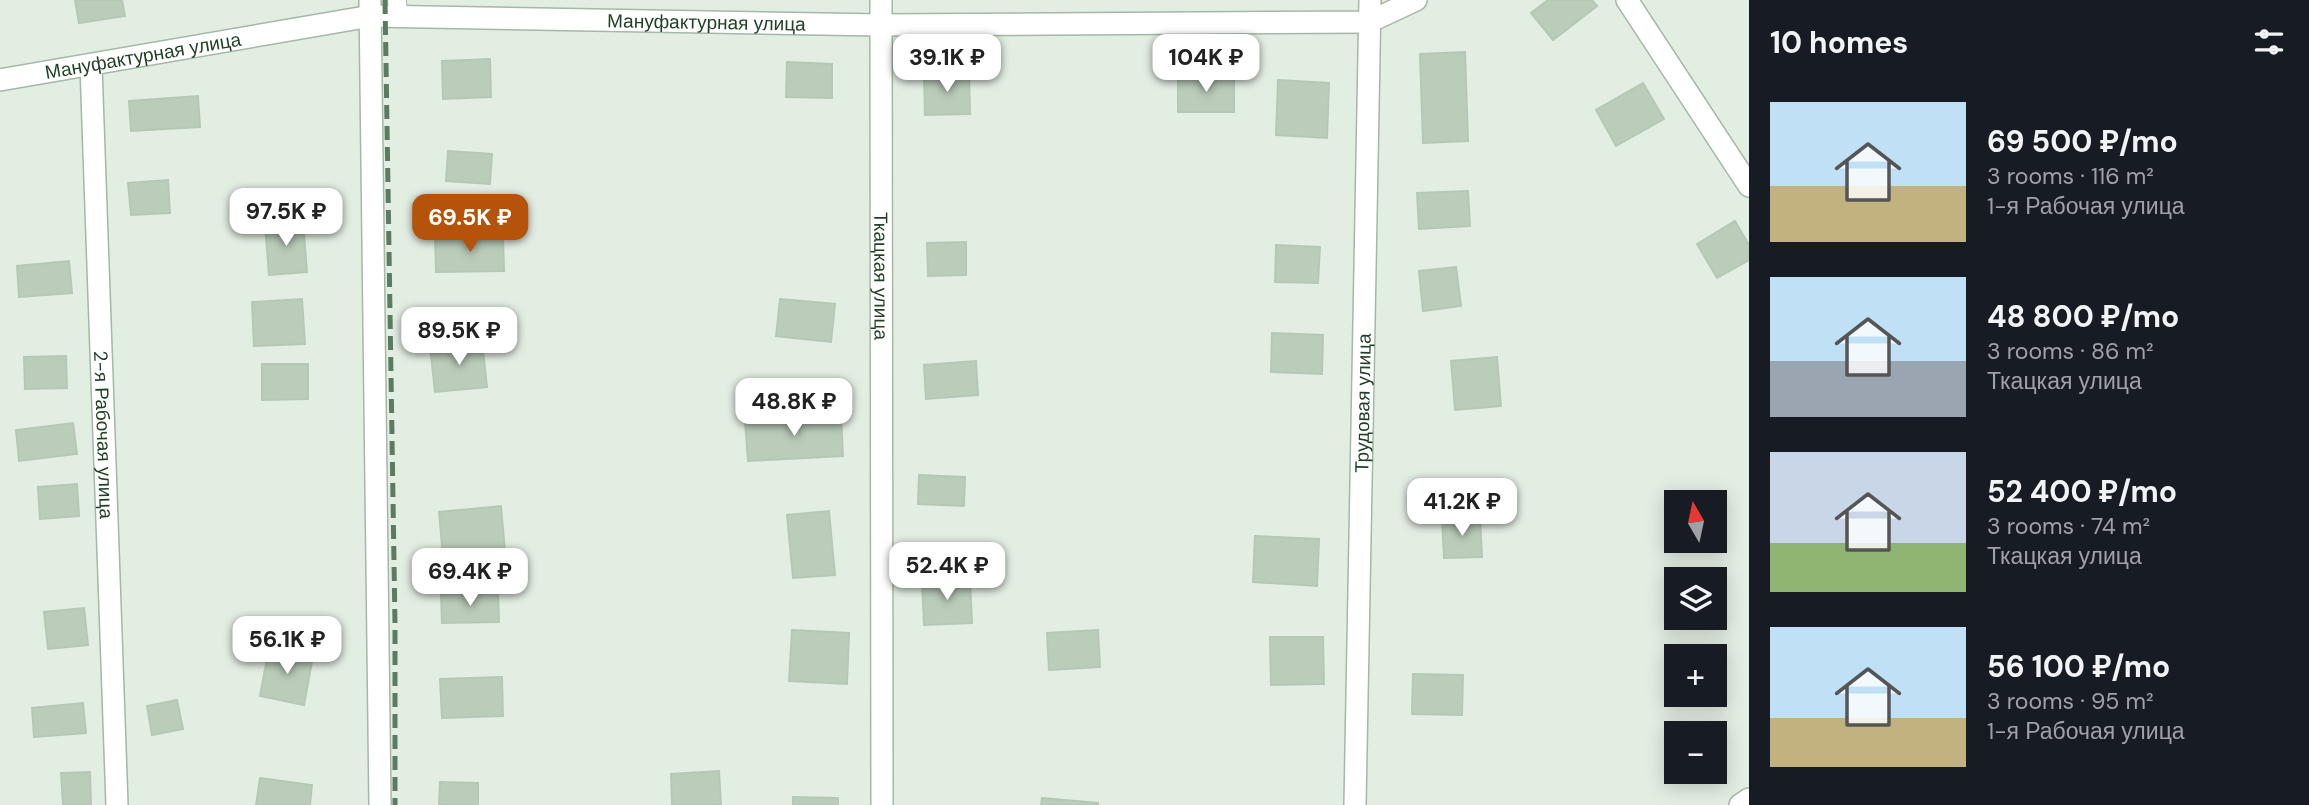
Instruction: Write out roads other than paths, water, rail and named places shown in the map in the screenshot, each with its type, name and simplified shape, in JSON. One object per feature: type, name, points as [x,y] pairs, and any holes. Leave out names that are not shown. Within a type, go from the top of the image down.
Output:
[{"type":"street","name":"Ткацкая улица","points":[[881,0],[882,805]]},
{"type":"street","name":"Трудовая улица","points":[[1355,805],[1370,0]]},
{"type":"street","name":"Мануфактурная улица","points":[[0,80],[91,66],[370,8],[880,25],[1369,22],[1416,0]]},
{"type":"street","points":[[1627,0],[1749,186]]},
{"type":"street","points":[[370,8],[380,805]]},
{"type":"street","name":"2-я Рабочая улица","points":[[91,66],[117,805]]},
{"type":"street","points":[[1740,805],[1749,799]]},
{"type":"railway","points":[[385,0],[395,624],[395,805]]}]
